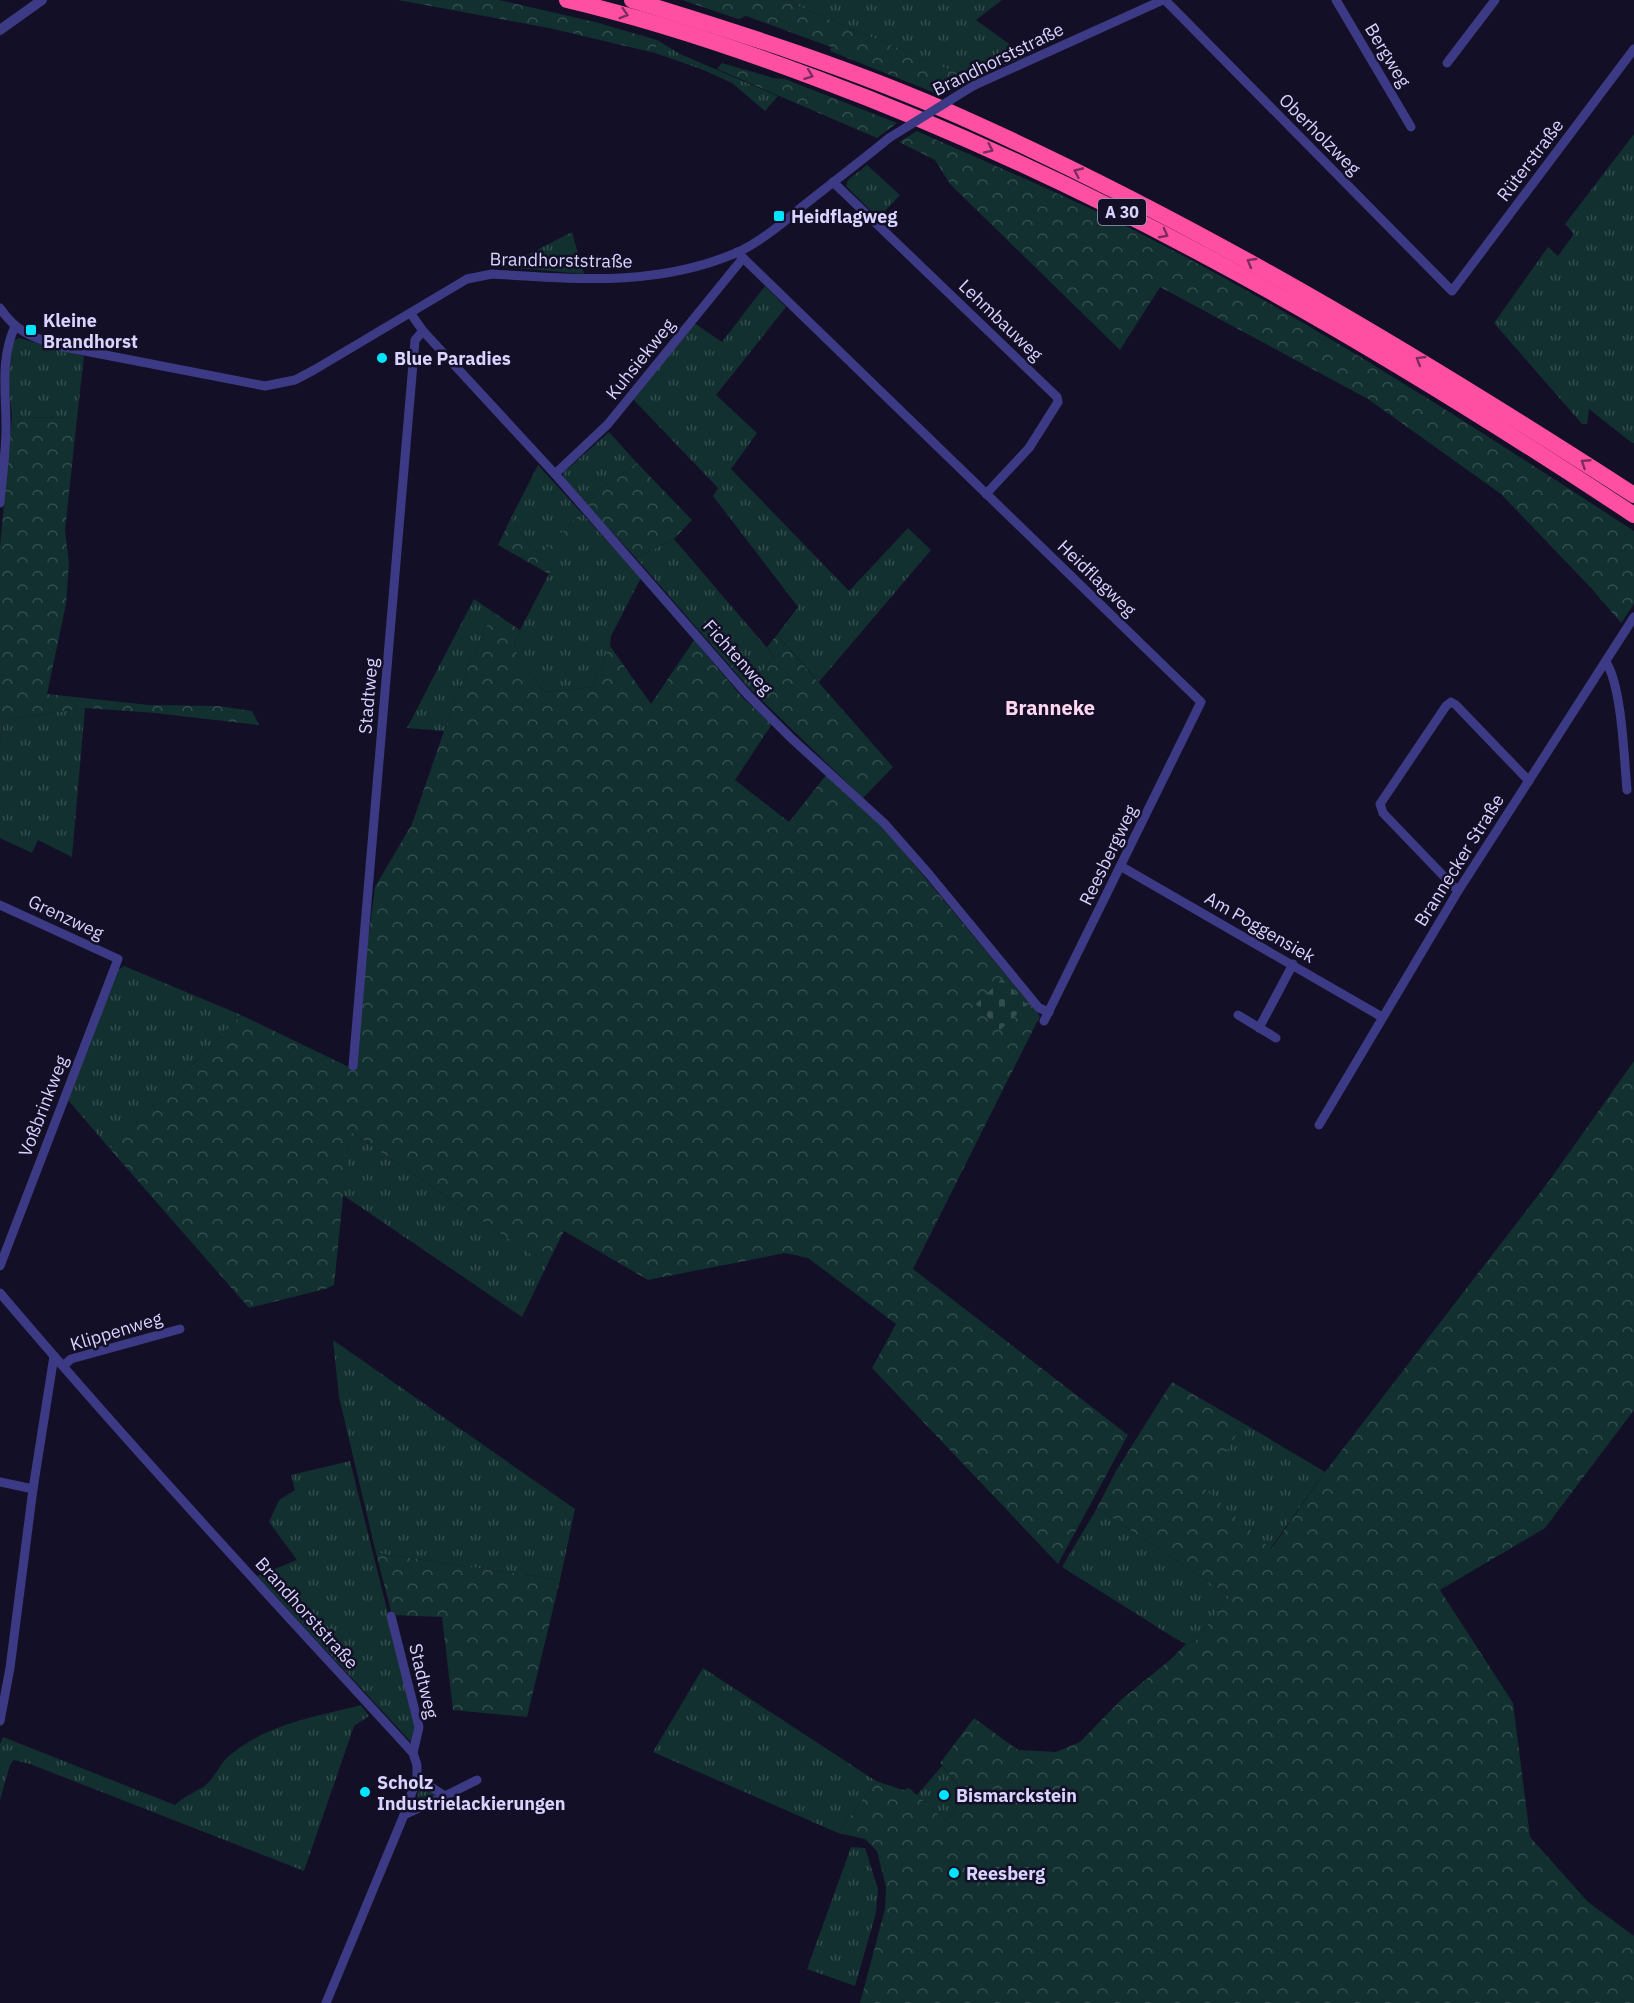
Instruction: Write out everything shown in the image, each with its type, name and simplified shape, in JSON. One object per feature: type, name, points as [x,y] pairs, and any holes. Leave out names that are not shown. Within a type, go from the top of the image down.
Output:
[{"type":"highway","name":"A 30","points":[[567,0],[614,11],[759,57],[877,101],[959,135],[1100,201],[1217,262],[1365,346],[1634,515]]},
{"type":"highway","name":"A 30","points":[[632,0],[731,30],[882,84],[961,117],[1108,187],[1226,248],[1370,329],[1634,495]]},
{"type":"street","points":[[0,30],[42,0]]},
{"type":"street","name":"Brandhorststraße","points":[[0,308],[15,326],[32,336],[59,346],[265,386],[295,380],[411,314],[467,279],[479,275],[590,280],[631,279],[680,271],[740,255],[889,138],[973,86],[1164,0]]},
{"type":"street","name":"Oberholzweg","points":[[1164,0],[1452,291]]},
{"type":"street","name":"Bergweg","points":[[1336,0],[1411,127]]},
{"type":"street","points":[[1447,63],[1495,0]]},
{"type":"street","name":"Rüterstraße","points":[[1452,291],[1634,49]]},
{"type":"street","name":"Lehmbauweg","points":[[833,182],[1057,397],[1059,402],[1029,448],[986,494]]},
{"type":"street","name":"Kuhsiekweg","points":[[555,474],[608,424],[740,255]]},
{"type":"street","name":"Heidflagweg","points":[[740,255],[1201,702]]},
{"type":"street","name":"Fichtenweg","points":[[411,314],[423,332],[555,474],[747,694],[791,738],[884,823],[1047,1016]]},
{"type":"street","points":[[0,503],[6,430],[2,362],[7,339],[15,326]]},
{"type":"street","name":"Stadtweg","points":[[353,1066],[415,340],[423,332]]},
{"type":"street","name":"Brannecker Straße","points":[[1318,1125],[1458,891],[1634,617]]},
{"type":"street","points":[[1606,662],[1611,671],[1622,728],[1627,790]]},
{"type":"street","name":"Reesbergweg","points":[[1047,1016],[1201,702]]},
{"type":"street","points":[[1458,891],[1383,813],[1380,804],[1446,706],[1451,702],[1528,781]]},
{"type":"street","name":"Am Poggensiek","points":[[1122,867],[1382,1017]]},
{"type":"street","name":"Grenzweg","points":[[0,905],[118,958]]},
{"type":"street","name":"Voßbrinkweg","points":[[0,1266],[118,958]]},
{"type":"street","points":[[1259,1028],[1293,964]]},
{"type":"street","points":[[1238,1015],[1276,1038]]},
{"type":"street","name":"Brandhorststraße","points":[[0,1293],[54,1356],[414,1753]]},
{"type":"street","name":"Klippenweg","points":[[63,1366],[71,1359],[180,1329]]},
{"type":"street","points":[[1,1717],[54,1356]]},
{"type":"street","points":[[0,1482],[33,1489]]},
{"type":"street","name":"Stadtweg","points":[[392,1616],[419,1727],[414,1753]]},
{"type":"street","points":[[326,2003],[404,1815],[417,1778],[414,1753]]},
{"type":"street","points":[[417,1778],[445,1796]]},
{"type":"street","points":[[404,1815],[477,1780]]},
{"type":"green space","points":[[398,0],[499,0],[595,22],[657,40],[655,53],[549,28]]},
{"type":"green space","points":[[682,0],[790,0],[798,6],[971,79],[940,95],[830,51],[831,47],[746,16],[738,19]]},
{"type":"green space","points":[[790,0],[1002,0],[976,20],[1026,56],[971,79],[798,6]]},
{"type":"green space","points":[[657,40],[680,54],[778,96],[765,111],[732,83],[655,53]]},
{"type":"green space","points":[[722,63],[773,78],[785,79],[897,123],[877,138],[717,69]]},
{"type":"green space","points":[[917,131],[1087,207],[1228,280],[1434,402],[1634,531],[1634,604],[1621,623],[1592,589],[1501,494],[1368,399],[1160,287],[1120,350],[950,184],[935,160],[899,142]]},
{"type":"green space","points":[[1634,134],[1634,443],[1632,443],[1589,409],[1587,424],[1582,424],[1494,323],[1548,247],[1558,256],[1574,234],[1565,224]]},
{"type":"green space","points":[[867,165],[900,195],[878,218],[846,186],[848,180]]},
{"type":"green space","points":[[572,232],[584,274],[504,267]]},
{"type":"green space","points":[[765,286],[786,307],[716,395],[757,433],[731,469],[849,591],[908,528],[931,550],[819,682],[777,635],[798,607],[713,496],[718,488],[629,395],[694,323],[722,342]]},
{"type":"green space","points":[[19,338],[84,356],[77,418],[12,417],[7,368],[12,342]]},
{"type":"green space","points":[[12,417],[77,418],[65,531],[69,563],[66,604],[47,694],[149,705],[219,706],[252,711],[259,725],[155,713],[85,708],[4,720],[0,745],[0,547]]},
{"type":"green space","points":[[609,432],[637,463],[583,501],[563,478],[563,473]]},
{"type":"green space","points":[[637,463],[692,520],[674,539],[636,558],[583,501]]},
{"type":"green space","points":[[538,465],[641,578],[611,636],[610,646],[592,687],[545,692],[521,663],[514,646],[580,514],[541,554],[530,546],[511,518]]},
{"type":"green space","points":[[582,512],[549,574],[498,545],[511,518],[530,546],[541,554]]},
{"type":"green space","points":[[674,539],[774,656],[750,689],[636,558]]},
{"type":"green space","points":[[474,599],[493,612],[470,663],[444,731],[407,728]]},
{"type":"green space","points":[[493,612],[520,630],[514,646],[521,663],[545,692],[592,687],[610,646],[651,704],[694,640],[743,698],[772,724],[735,780],[789,822],[827,774],[882,826],[1040,1016],[913,1269],[1128,1435],[1058,1564],[872,1368],[896,1324],[808,1258],[785,1253],[648,1280],[564,1231],[547,1265],[350,1131],[334,1285],[249,1308],[110,1149],[241,1015],[351,1068],[375,887],[412,824],[444,731],[470,663]]},
{"type":"green space","points":[[777,635],[893,767],[863,798],[750,689],[774,656],[767,647]]},
{"type":"green space","points":[[85,708],[72,857],[38,840],[32,853],[0,838],[0,745],[4,720]]},
{"type":"green space","points":[[124,966],[241,1015],[110,1149],[68,1100],[116,972]]},
{"type":"green space","points":[[1002,979],[1027,1005],[1000,1030],[976,1004]]},
{"type":"green space","points":[[1634,1061],[1634,1410],[1545,1528],[1440,1590],[1513,1703],[1530,1837],[1588,1902],[1634,1936],[1634,2003],[860,2003],[885,1909],[886,1887],[877,1851],[865,1839],[838,1833],[876,1781],[903,1790],[909,1788],[946,1821],[966,1795],[940,1763],[974,1718],[1018,1750],[1056,1752],[1080,1742],[1122,1699],[1186,1644],[1196,1640],[1230,1596],[1097,1508],[1116,1471],[1172,1382],[1243,1423],[1205,1489],[1271,1549],[1325,1472],[1549,1181]]},
{"type":"green space","points":[[350,1131],[547,1265],[522,1317],[343,1195]]},
{"type":"green space","points":[[333,1340],[575,1509],[560,1580],[376,1553],[339,1397]]},
{"type":"green space","points":[[1243,1423],[1325,1472],[1270,1549],[1204,1489]]},
{"type":"green space","points":[[350,1461],[415,1722],[416,1737],[411,1742],[257,1576],[297,1560],[269,1522],[279,1500],[295,1490],[291,1475]]},
{"type":"green space","points":[[1097,1508],[1230,1596],[1196,1640],[1186,1644],[1173,1637],[1062,1567]]},
{"type":"green space","points":[[376,1553],[560,1580],[527,1717],[453,1710],[442,1617],[392,1615]]},
{"type":"green space","points":[[703,1668],[876,1781],[838,1833],[653,1752]]},
{"type":"green space","points":[[361,1705],[369,1716],[354,1726],[304,1871],[30,1764],[14,1760],[10,1765],[0,1800],[0,1744],[3,1737],[175,1805],[212,1779],[229,1756],[259,1736],[292,1723]]},
{"type":"green space","points":[[942,1766],[966,1795],[946,1821],[917,1795]]},
{"type":"green space","points":[[420,1784],[437,1796],[419,1806],[416,1803]]},
{"type":"green space","points":[[851,1847],[865,1848],[878,1889],[876,1913],[855,1986],[807,1969]]},
{"type":"place","name":"Heidflagweg","points":[[779,216]]},
{"type":"place","name":"Kleine Brandhorst","points":[[31,330]]},
{"type":"place","name":"Blue Paradies","points":[[382,358]]},
{"type":"place","name":"Scholz Industrielackierungen","points":[[365,1792]]},
{"type":"place","name":"Bismarckstein","points":[[944,1795]]},
{"type":"place","name":"Reesberg","points":[[954,1873]]},
{"type":"district","name":"Branneke","points":[[1050,707]]}]
